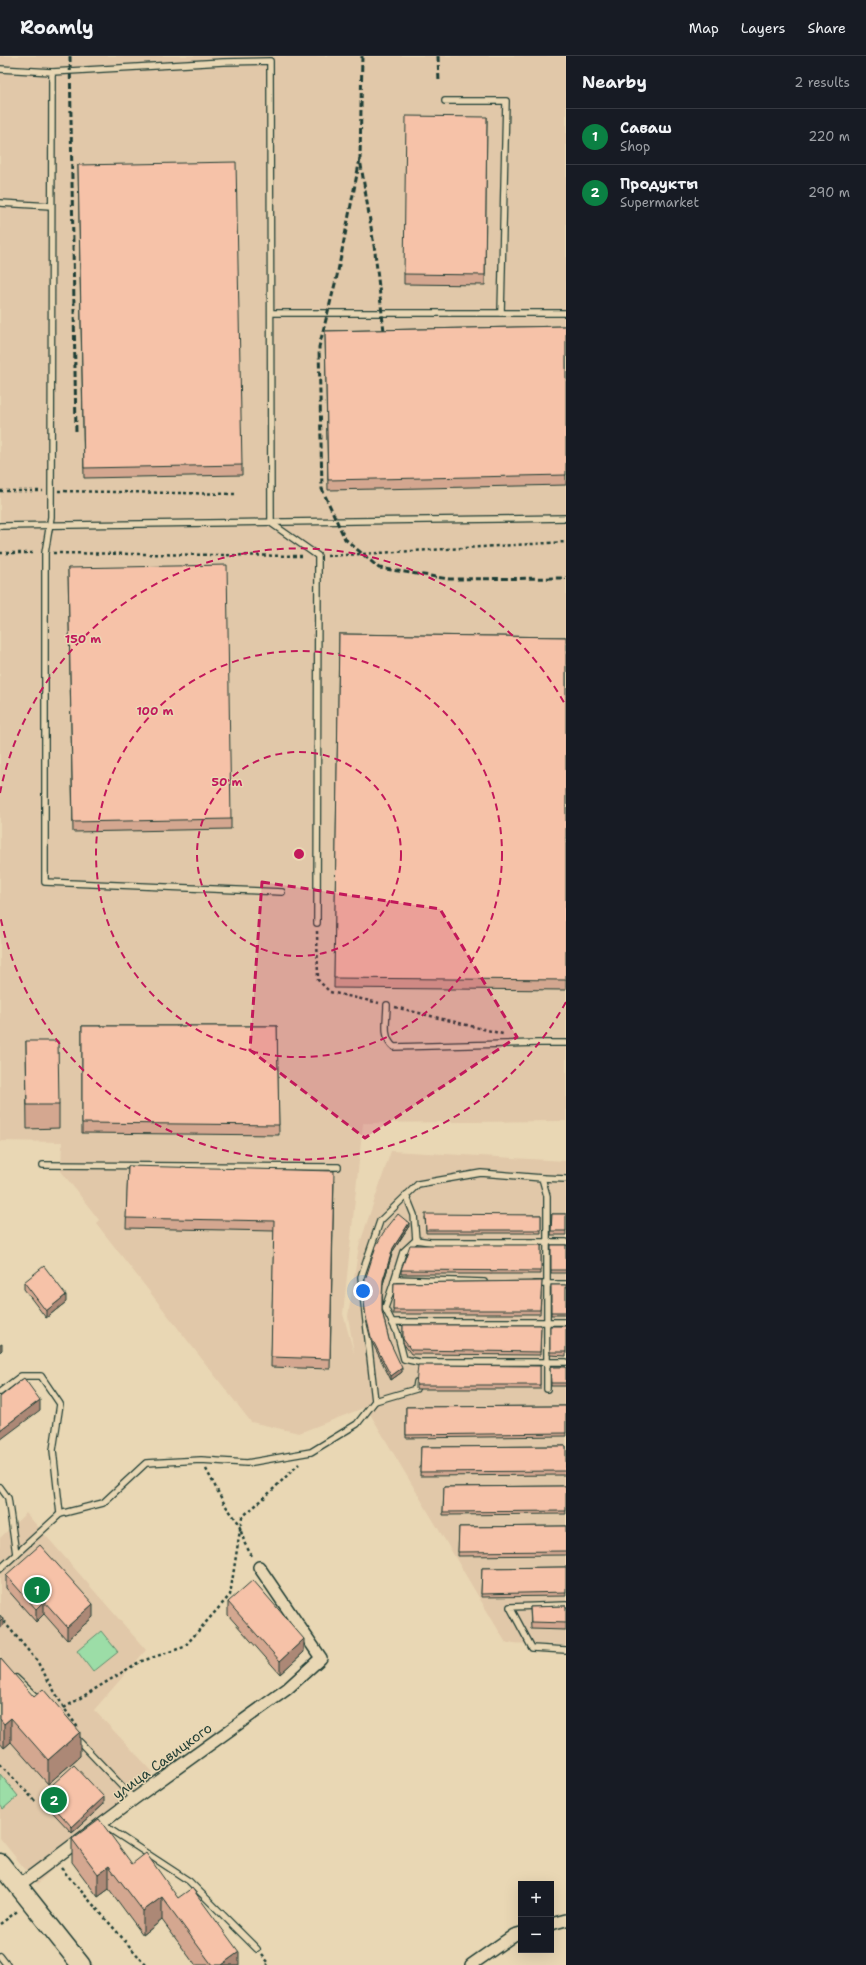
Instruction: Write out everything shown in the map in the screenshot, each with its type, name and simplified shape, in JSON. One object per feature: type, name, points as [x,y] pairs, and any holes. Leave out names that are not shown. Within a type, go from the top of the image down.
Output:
[{"type":"main road","points":[[0,1863],[81,1965]]},
{"type":"street","name":"улица Савицкого","points":[[18,1886],[134,1799],[287,1689],[321,1658],[259,1567]]},
{"type":"street","points":[[554,1923],[566,1920]]},
{"type":"street","points":[[471,1965],[514,1935],[518,1934]]},
{"type":"lane","points":[[0,69],[52,72],[223,59],[270,61],[271,523]]},
{"type":"lane","points":[[52,72],[51,491],[50,526],[45,553],[45,882],[282,892]]},
{"type":"lane","points":[[445,101],[506,101],[501,314]]},
{"type":"lane","points":[[0,203],[51,206]]},
{"type":"lane","points":[[271,314],[566,314]]},
{"type":"lane","points":[[0,526],[566,518]]},
{"type":"lane","points":[[271,523],[318,556],[317,923]]},
{"type":"lane","points":[[387,1005],[386,1036],[389,1043],[394,1047],[538,1043],[566,1044]]},
{"type":"lane","points":[[44,1165],[338,1167]]},
{"type":"lane","points":[[374,1401],[361,1277],[380,1221],[418,1184],[481,1173],[566,1179]]},
{"type":"lane","points":[[542,1178],[547,1196],[547,1388]]},
{"type":"lane","points":[[406,1195],[414,1215],[416,1240]]},
{"type":"lane","points":[[416,1240],[430,1242],[566,1242]]},
{"type":"lane","points":[[416,1240],[403,1252],[385,1308],[392,1322],[404,1359],[418,1362],[566,1362]]},
{"type":"lane","points":[[393,1284],[395,1279],[488,1282]]},
{"type":"lane","points":[[526,1284],[566,1284]]},
{"type":"lane","points":[[392,1322],[566,1322]]},
{"type":"lane","points":[[418,1362],[418,1368]]},
{"type":"lane","points":[[0,1569],[60,1514],[102,1503],[146,1463],[201,1460],[247,1463],[311,1452],[357,1424],[374,1401],[416,1389],[417,1375]]},
{"type":"lane","points":[[0,1392],[21,1376],[41,1376],[60,1404],[53,1450],[60,1514]]},
{"type":"lane","points":[[0,1487],[8,1498],[16,1554]]},
{"type":"lane","points":[[566,1605],[510,1607],[532,1648],[566,1650]]},
{"type":"lane","points":[[11,1672],[42,1704]]},
{"type":"lane","points":[[69,1732],[134,1799]]},
{"type":"lane","points":[[102,1824],[189,1881],[257,1949]]},
{"type":"lane","points":[[0,1956],[7,1965]]},
{"type":"path","points":[[0,491],[236,494]]},
{"type":"path","points":[[0,553],[318,556],[566,542]]},
{"type":"path","points":[[317,923],[318,980],[330,992],[508,1035]]},
{"type":"path","points":[[64,1708],[139,1662],[184,1647],[230,1595],[242,1517],[263,1499],[311,1452]]},
{"type":"path","points":[[201,1460],[225,1505],[238,1522],[245,1544],[259,1567]]},
{"type":"path","points":[[0,1617],[37,1661],[64,1708],[80,1730]]},
{"type":"path","points":[[0,1764],[36,1802]]},
{"type":"path","points":[[54,1860],[146,1965]]},
{"type":"path","points":[[0,1924],[23,1908]]},
{"type":"highlighted area","points":[[262,882],[440,909],[517,1037],[365,1138],[250,1050]]},
{"type":"shaded area","points":[[0,56],[566,56],[566,1121],[363,1123],[343,1314],[354,1353],[348,1316],[359,1246],[391,1151],[566,1161],[566,1645],[506,1643],[366,1407],[299,1433],[251,1422],[96,1223],[99,1220],[61,1171],[62,1142],[0,1141]]},
{"type":"shaded area","points":[[26,1513],[146,1650],[94,1710],[153,1772],[37,1884],[0,1838],[0,1538]]},
{"type":"green space","points":[[101,1631],[118,1652],[93,1672],[77,1651]]},
{"type":"green space","points":[[0,1774],[18,1796],[3,1809],[0,1805]]},
{"type":"building","points":[[406,116],[487,117],[485,275],[404,274]]},
{"type":"building","points":[[236,162],[242,465],[84,468],[78,165]]},
{"type":"building","points":[[566,326],[566,475],[328,480],[325,331]]},
{"type":"building","points":[[227,565],[231,819],[73,822],[68,568]]},
{"type":"building","points":[[339,634],[566,637],[566,980],[334,978]]},
{"type":"building","points":[[82,1026],[277,1026],[279,1125],[82,1123]]},
{"type":"building","points":[[26,1041],[58,1041],[59,1105],[27,1105]]},
{"type":"building","points":[[128,1166],[334,1171],[330,1359],[271,1357],[274,1221],[126,1218]]},
{"type":"building","points":[[398,1214],[409,1223],[393,1248],[383,1280],[382,1297],[382,1311],[389,1340],[402,1368],[391,1376],[371,1337],[366,1317],[363,1294],[365,1280],[376,1246],[383,1233]]},
{"type":"building","points":[[425,1214],[541,1215],[541,1230],[426,1230]]},
{"type":"building","points":[[552,1214],[566,1214],[566,1231],[551,1231]]},
{"type":"building","points":[[410,1245],[541,1245],[541,1271],[401,1270]]},
{"type":"building","points":[[551,1245],[566,1245],[566,1270],[551,1270]]},
{"type":"building","points":[[44,1266],[66,1295],[46,1311],[24,1282]]},
{"type":"building","points":[[542,1281],[540,1310],[393,1310],[394,1283]]},
{"type":"building","points":[[551,1285],[566,1285],[566,1312],[551,1312]]},
{"type":"building","points":[[403,1325],[541,1325],[540,1352],[411,1350],[403,1339]]},
{"type":"building","points":[[550,1326],[566,1326],[566,1352],[550,1352]]},
{"type":"building","points":[[418,1365],[540,1366],[540,1385],[416,1385]]},
{"type":"building","points":[[550,1367],[566,1367],[566,1383],[551,1383]]},
{"type":"building","points":[[24,1378],[40,1400],[0,1430],[0,1397]]},
{"type":"building","points":[[566,1406],[566,1433],[406,1435],[406,1407]]},
{"type":"building","points":[[566,1446],[566,1471],[420,1472],[421,1447]]},
{"type":"building","points":[[566,1486],[566,1511],[443,1512],[444,1487]]},
{"type":"building","points":[[566,1526],[566,1551],[458,1552],[459,1527]]},
{"type":"building","points":[[40,1545],[93,1604],[67,1627],[44,1601],[36,1609],[6,1575]]},
{"type":"building","points":[[566,1567],[566,1592],[481,1594],[482,1568]]},
{"type":"building","points":[[253,1580],[304,1639],[280,1661],[228,1602]]},
{"type":"building","points":[[566,1606],[566,1623],[531,1622],[530,1607]]},
{"type":"building","points":[[0,1615],[3,1619],[0,1622]]},
{"type":"building","points":[[0,1658],[34,1697],[43,1689],[80,1732],[48,1760],[11,1718],[4,1724],[0,1719]]},
{"type":"building","points":[[74,1765],[104,1797],[72,1827],[42,1794]]},
{"type":"building","points":[[99,1819],[132,1864],[146,1853],[178,1898],[192,1888],[239,1952],[221,1965],[212,1965],[162,1897],[143,1911],[109,1866],[98,1874],[72,1839]]},
{"type":"railway","points":[[70,56],[76,433]]},
{"type":"railway","points":[[362,56],[360,159],[375,252],[385,340]]},
{"type":"railway","points":[[438,56],[439,83]]},
{"type":"railway","points":[[360,159],[337,276],[319,347],[322,489],[345,539],[379,568],[449,579],[566,578]]},
{"type":"place","name":"Саваш","points":[[37,1590]]},
{"type":"place","name":"Продукты","points":[[54,1800]]}]
